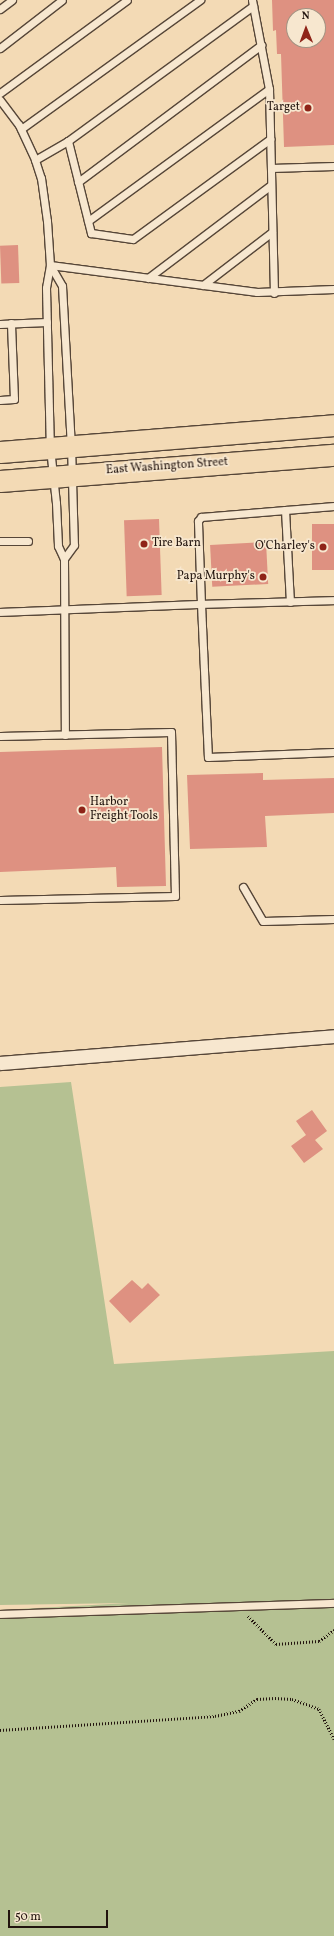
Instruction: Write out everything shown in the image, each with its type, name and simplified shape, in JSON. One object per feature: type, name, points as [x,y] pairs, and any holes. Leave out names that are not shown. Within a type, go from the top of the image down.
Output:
[{"type":"main road","points":[[0,452],[334,425]]},
{"type":"main road","name":"East Washington Street","points":[[0,481],[334,455]]},
{"type":"street","points":[[0,1063],[334,1036]]},
{"type":"lane","points":[[0,9],[12,0]]},
{"type":"lane","points":[[0,48],[62,0]]},
{"type":"lane","points":[[0,93],[127,0]]},
{"type":"lane","points":[[21,129],[200,0]]},
{"type":"lane","points":[[35,160],[68,141],[252,3],[269,89],[274,293]]},
{"type":"lane","points":[[78,182],[261,45]]},
{"type":"lane","points":[[88,221],[269,89]]},
{"type":"lane","points":[[0,100],[21,129],[35,160],[44,197],[50,265],[46,288],[50,448],[63,476],[74,545],[64,559]]},
{"type":"lane","points":[[68,141],[91,233],[133,239],[270,139]]},
{"type":"lane","points":[[271,168],[334,166]]},
{"type":"lane","points":[[148,278],[271,185]]},
{"type":"lane","points":[[203,285],[272,232]]},
{"type":"lane","points":[[50,265],[274,293],[334,288]]},
{"type":"lane","points":[[50,265],[62,286],[71,446],[63,476],[58,546],[64,559],[66,735]]},
{"type":"lane","points":[[0,324],[47,322]]},
{"type":"lane","points":[[0,400],[14,399],[11,323]]},
{"type":"lane","points":[[334,506],[201,517],[198,521],[208,757],[334,752]]},
{"type":"lane","points":[[285,510],[290,602]]},
{"type":"lane","points":[[0,541],[28,541]]},
{"type":"lane","points":[[0,612],[334,600]]},
{"type":"lane","points":[[0,736],[171,732],[175,896],[0,900]]},
{"type":"lane","points":[[243,888],[263,920],[334,919]]},
{"type":"lane","points":[[0,1614],[334,1603]]},
{"type":"path","points":[[232,1606],[254,1620],[266,1637],[276,1644],[319,1642],[334,1630]]},
{"type":"path","points":[[0,1730],[215,1716],[239,1711],[257,1699],[274,1698],[292,1699],[318,1708],[334,1739]]},
{"type":"green space","points":[[71,1082],[114,1364],[334,1351],[334,1936],[0,1936],[0,1610],[129,1603],[0,1605],[0,1087]]},
{"type":"building","name":"Target","points":[[272,0],[334,0],[334,145],[284,147],[281,54],[277,54],[276,30],[273,31]]},
{"type":"building","points":[[18,245],[19,283],[1,284],[0,246]]},
{"type":"building","points":[[159,519],[162,595],[127,596],[124,520]]},
{"type":"building","name":"O'Charley's","points":[[312,524],[334,524],[334,570],[312,570]]},
{"type":"building","points":[[266,542],[268,584],[212,587],[210,545]]},
{"type":"building","name":"Harbor Freight Tools","points":[[162,747],[166,886],[117,887],[116,867],[0,872],[0,752]]},
{"type":"building","points":[[263,773],[263,780],[334,778],[334,813],[265,816],[267,847],[190,849],[187,775]]},
{"type":"building","points":[[312,1110],[327,1131],[315,1140],[323,1149],[304,1163],[291,1146],[306,1135],[296,1121]]},
{"type":"building","points":[[132,1280],[142,1289],[148,1283],[160,1295],[130,1323],[109,1301]]},
{"type":"place","name":"Target","points":[[308,108]]},
{"type":"place","name":"Tire Barn","points":[[144,544]]},
{"type":"place","name":"O'Charley's","points":[[323,547]]},
{"type":"place","name":"Papa Murphy's","points":[[263,577]]},
{"type":"place","name":"Harbor Freight Tools","points":[[82,810]]}]
